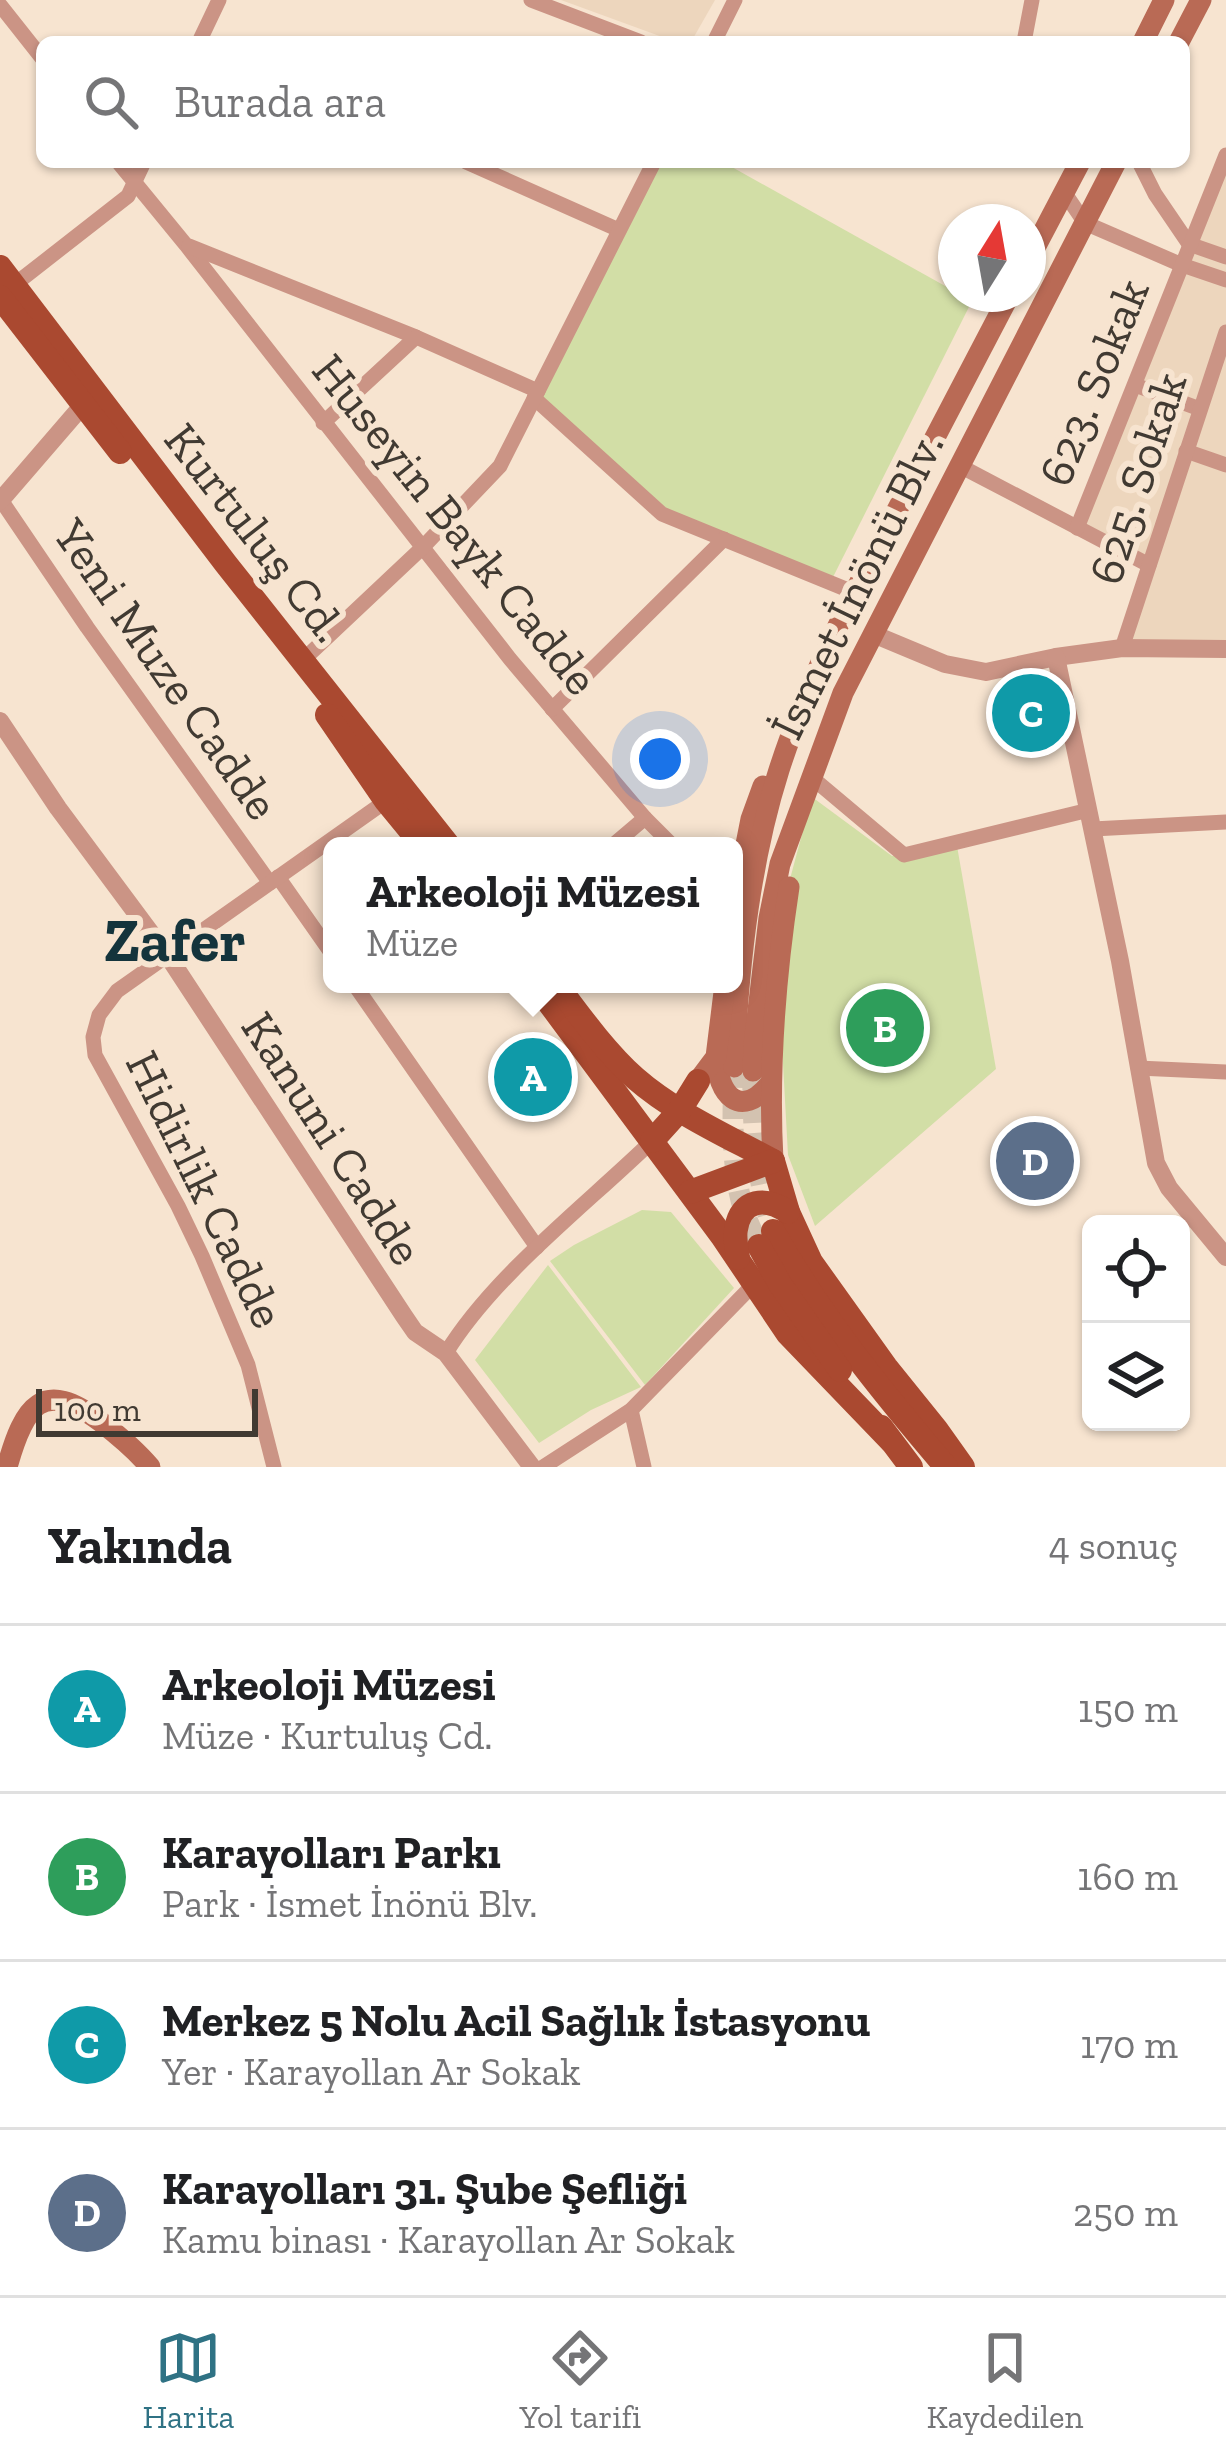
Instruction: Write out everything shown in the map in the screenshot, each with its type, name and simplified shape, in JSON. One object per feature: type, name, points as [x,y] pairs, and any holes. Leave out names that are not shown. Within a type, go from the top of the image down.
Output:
[{"type":"main road","points":[[1145,36],[1165,0]]},
{"type":"main road","points":[[1182,36],[1201,0]]},
{"type":"main road","points":[[1046,226],[1077,168]]},
{"type":"main road","name":"İsmet İnönü Blv.","points":[[743,1070],[754,1044],[779,864],[843,693],[1113,168]]},
{"type":"main road","name":"Kurtuluş Cd.","points":[[5,283],[82,406],[289,665],[416,837]]},
{"type":"main road","name":"Kurtuluş Cd.","points":[[5,283],[442,837]]},
{"type":"main road","name":"İsmet İnönü Blv.","points":[[743,963],[760,849],[779,772],[814,677],[1001,312]]},
{"type":"main road","points":[[743,860],[751,820],[780,740],[814,677]]},
{"type":"main road","points":[[542,993],[722,1236],[765,1238],[791,1264],[873,1381],[963,1467]]},
{"type":"main road","points":[[563,993],[635,1078],[680,1110],[773,1162]]},
{"type":"main road","points":[[727,993],[743,1070],[773,1162],[765,1238],[754,1284],[788,1334],[891,1441]]},
{"type":"main road","name":"İsmet İnönü Blv.","points":[[740,993],[736,1024],[743,1070]]},
{"type":"main road","points":[[635,1078],[698,1081],[743,1070]]},
{"type":"main road","points":[[652,1142],[698,1081]]},
{"type":"main road","points":[[690,1192],[773,1162]]},
{"type":"main road","points":[[765,1238],[793,1304],[911,1467]]},
{"type":"main road","points":[[7,1467],[25,1419],[38,1403],[57,1398],[79,1406],[147,1463]]},
{"type":"main road","points":[[947,1456],[975,1467]]},
{"type":"street","points":[[203,36],[218,0]]},
{"type":"street","points":[[531,0],[625,36]]},
{"type":"street","points":[[717,36],[735,0]]},
{"type":"street","points":[[1025,36],[1032,0]]},
{"type":"street","points":[[0,5],[36,50]]},
{"type":"street","name":"623. Sokak","points":[[1077,528],[1226,154]]},
{"type":"street","name":"Huseyin Bayk Cadde","points":[[122,168],[552,709],[664,837]]},
{"type":"street","points":[[5,283],[128,196],[141,168]]},
{"type":"street","points":[[480,168],[619,230]]},
{"type":"street","points":[[303,660],[423,547],[500,466],[651,168]]},
{"type":"street","points":[[1142,168],[1189,244],[1226,257]]},
{"type":"street","points":[[1064,192],[1084,223],[1226,280]]},
{"type":"street","points":[[186,245],[416,337],[536,395],[662,514],[854,592]]},
{"type":"street","name":"625. Sokak","points":[[1122,648],[1226,332]]},
{"type":"street","points":[[323,423],[416,337]]},
{"type":"street","points":[[1135,385],[1201,409]]},
{"type":"street","points":[[1,501],[82,406]]},
{"type":"street","points":[[1186,452],[1226,465]]},
{"type":"street","points":[[960,466],[1149,565]]},
{"type":"street","name":"Yeni Muze Cadde","points":[[1,501],[88,627],[323,943]]},
{"type":"street","points":[[552,709],[724,539]]},
{"type":"street","points":[[873,634],[945,664],[986,672],[1122,648],[1226,649]]},
{"type":"street","points":[[1056,657],[1120,962],[1156,1163],[1169,1188],[1226,1257]]},
{"type":"street","name":"Kanuni Cadde","points":[[0,721],[168,956],[397,1307],[415,1331],[446,1353],[532,1467]]},
{"type":"street","points":[[810,776],[904,856],[1091,819],[1226,822]]},
{"type":"street","name":"Hidirlik Cadde","points":[[335,837],[386,801]]},
{"type":"street","points":[[623,837],[645,818]]},
{"type":"street","name":"Hidirlik Cadde","points":[[274,1467],[248,1365],[178,1206],[95,1055],[93,1037],[98,1015],[117,991],[323,845]]},
{"type":"street","points":[[360,993],[537,1247]]},
{"type":"street","points":[[1138,1068],[1226,1072]]},
{"type":"street","points":[[446,1353],[459,1332],[537,1247],[652,1142]]},
{"type":"street","points":[[543,1467],[631,1410],[754,1284]]},
{"type":"street","points":[[631,1410],[644,1467]]},
{"type":"shaded area","points":[[561,0],[715,0],[694,36],[660,36]]},
{"type":"shaded area","points":[[1226,155],[1226,649],[1122,648],[1149,565],[1077,528]]},
{"type":"green space","points":[[651,168],[734,168],[938,282],[938,312],[966,312],[830,583],[662,514],[534,398]]},
{"type":"green space","points":[[812,797],[892,856],[957,846],[996,1069],[815,1226],[788,1155],[782,1045],[790,879]]},
{"type":"green space","points":[[642,1210],[671,1212],[734,1288],[645,1385],[550,1261]]},
{"type":"green space","points":[[548,1265],[641,1387],[591,1410],[539,1443],[475,1360]]},
{"type":"tunnel","points":[[734,1067],[736,1176],[759,1246]]},
{"type":"tunnel","points":[[753,1071],[756,1152],[773,1231]]},
{"type":"place","name":"Merkez 5 Nolu Acil Sağlık İstasyonu","points":[[1031,713]]},
{"type":"place","name":"Karayolları Parkı","points":[[885,1028]]},
{"type":"place","name":"Arkeoloji Müzesi","points":[[533,1077]]},
{"type":"place","name":"Karayolları 31. Şube Şefliği","points":[[1035,1161]]},
{"type":"district","name":"Zafer","points":[[175,940]]}]
